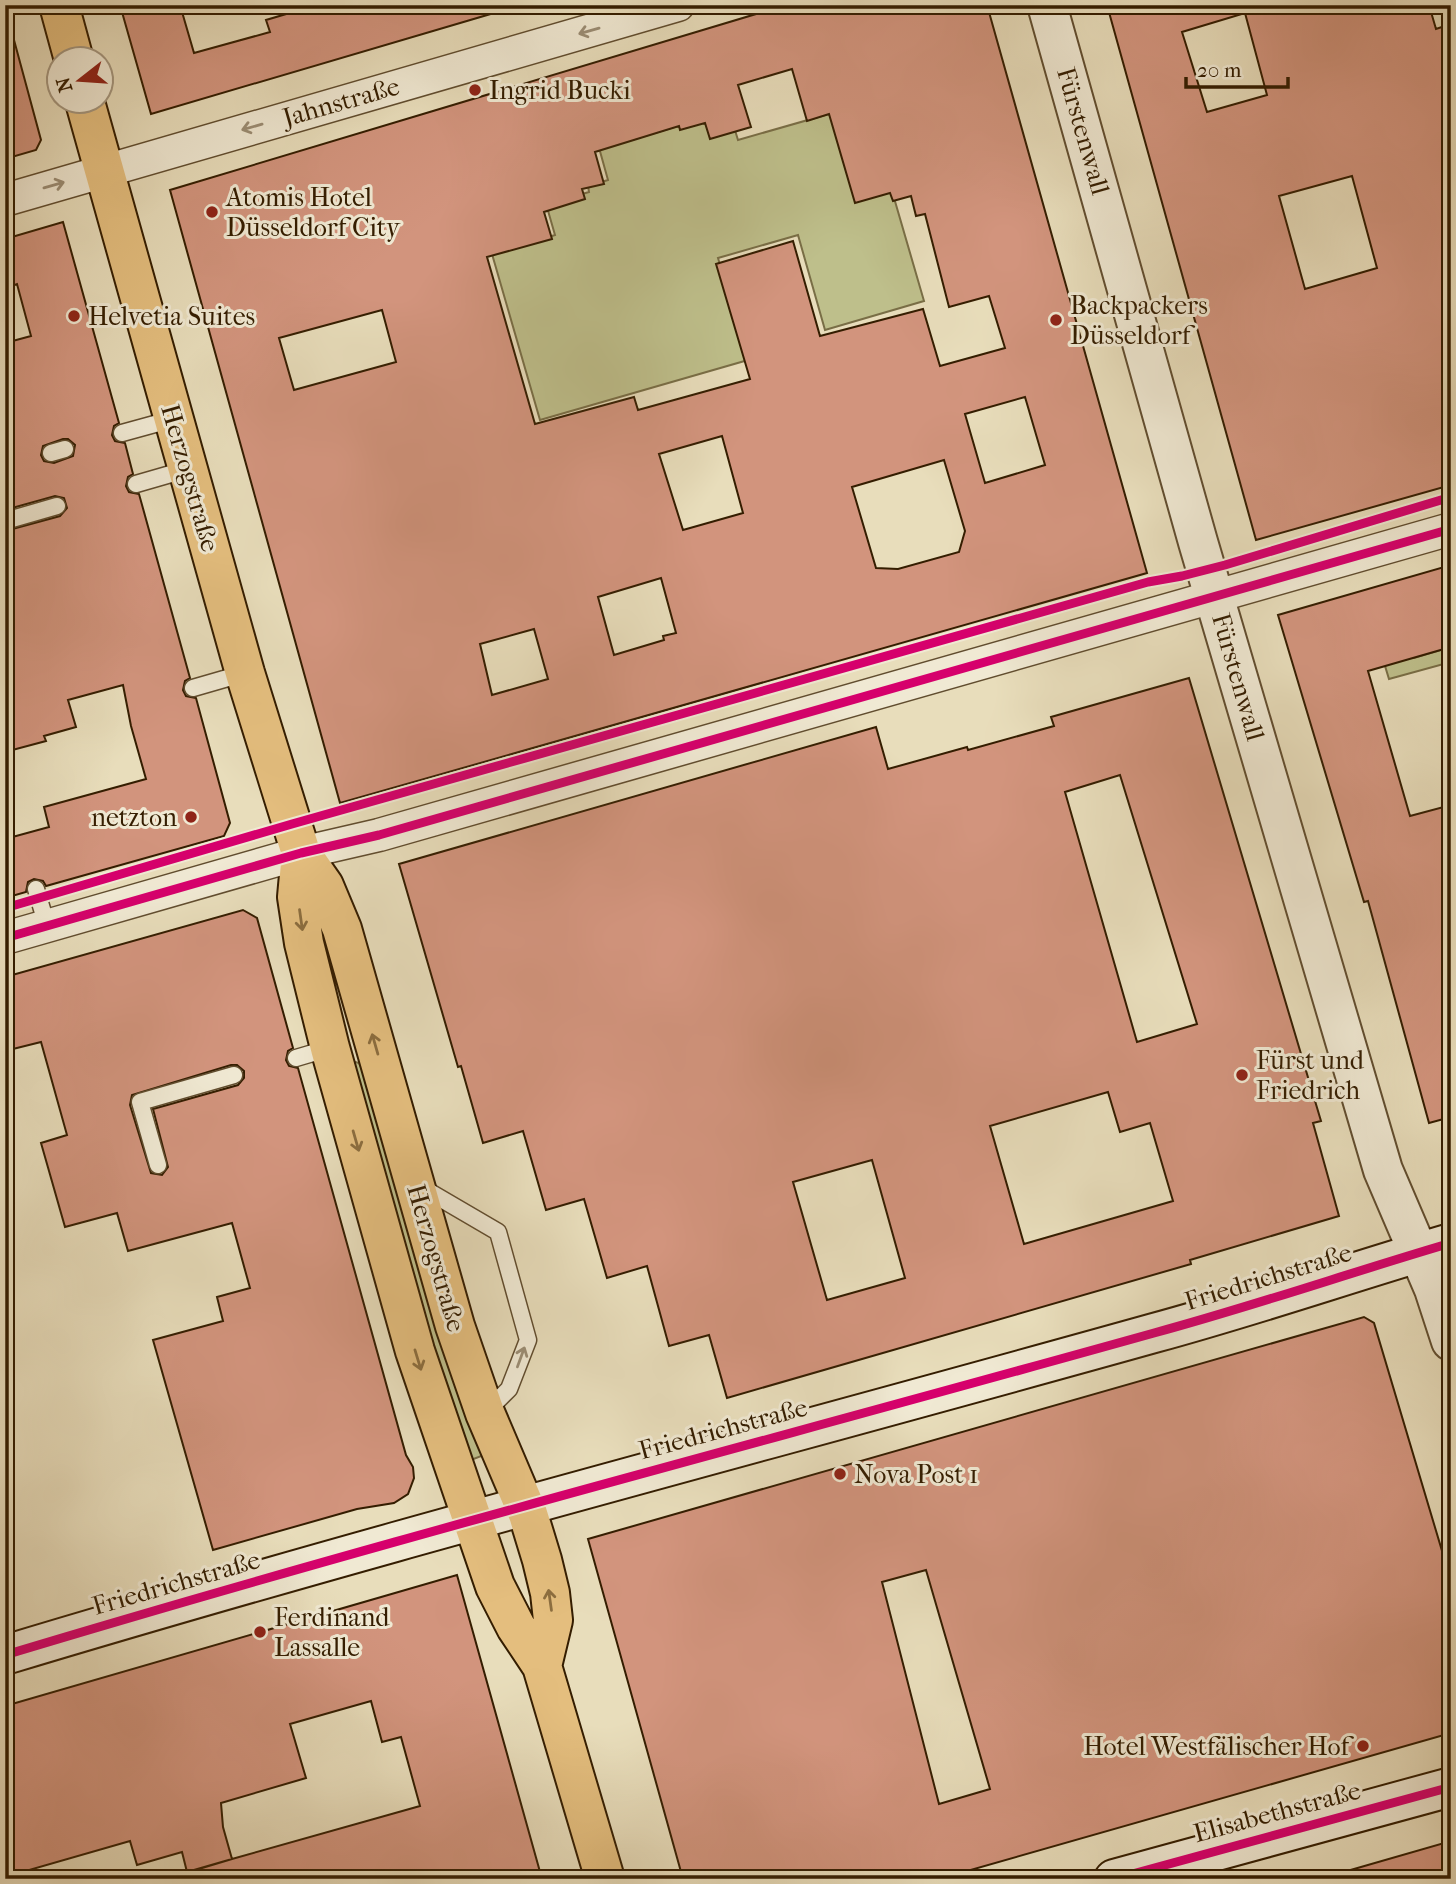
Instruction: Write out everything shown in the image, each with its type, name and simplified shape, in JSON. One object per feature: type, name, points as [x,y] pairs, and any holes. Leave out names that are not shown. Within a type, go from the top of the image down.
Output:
[{"type":"main road","points":[[59,5],[70,46]]},
{"type":"main road","name":"Fürstenwall","points":[[1047,5],[1214,597],[1383,1170],[1435,1248],[1434,1289],[1451,1341]]},
{"type":"main road","name":"Herzogstraße","points":[[89,116],[245,673],[301,853],[324,886],[342,929],[455,1326],[485,1413],[524,1505],[542,1560],[553,1620],[542,1667]]},
{"type":"main road","name":"Herzogstraße","points":[[301,853],[298,897],[313,1053],[436,1418],[504,1607],[542,1667],[606,1879]]},
{"type":"main road","name":"Friedrichstraße","points":[[5,1655],[524,1505],[1159,1332],[1435,1248]]},
{"type":"main road","name":"Elisabethstraße","points":[[1114,1879],[1451,1787]]},
{"type":"street","name":"Jahnstraße","points":[[5,200],[678,5]]},
{"type":"street","points":[[5,938],[301,853],[379,835],[1451,529]]},
{"type":"lane","points":[[122,433],[173,418]]},
{"type":"lane","points":[[136,484],[188,469]]},
{"type":"lane","points":[[5,521],[57,506]]},
{"type":"lane","points":[[193,688],[245,673]]},
{"type":"lane","points":[[36,889],[47,926]]},
{"type":"lane","points":[[158,1165],[140,1102],[234,1075]]},
{"type":"lane","points":[[414,1184],[498,1232],[528,1340],[509,1389],[485,1413]]},
{"type":"green space","points":[[674,107],[734,127],[738,140],[829,114],[892,191],[924,301],[825,330],[798,235],[718,258],[748,360],[540,420],[492,254],[555,235],[530,148],[565,199],[589,192],[588,186],[608,180],[598,144],[631,140],[678,126]]},
{"type":"green space","points":[[1375,633],[1414,658],[1451,647],[1451,662],[1389,679]]},
{"type":"green space","points":[[352,1061],[359,1063],[367,1081],[459,1397],[484,1455],[471,1460],[454,1420]]},
{"type":"building","points":[[120,5],[180,5],[194,53],[270,32],[266,20],[293,12],[291,5],[492,5],[494,13],[151,114]]},
{"type":"building","points":[[786,5],[987,5],[1147,573],[340,803],[170,190]],"holes":[[[792,69],[807,121],[829,114],[855,203],[890,193],[893,201],[911,196],[916,216],[925,214],[949,307],[989,296],[1005,348],[940,366],[923,309],[820,336],[793,241],[716,264],[750,379],[638,410],[634,397],[535,424],[487,257],[552,239],[544,212],[585,199],[582,189],[604,184],[595,152],[679,126],[680,130],[705,123],[710,139],[751,127],[738,85]],[[382,310],[396,362],[294,390],[279,338]],[[1025,397],[1045,465],[985,483],[965,414]],[[722,436],[743,513],[683,530],[659,454]],[[944,460],[965,531],[959,552],[898,569],[876,568],[852,487]],[[661,578],[676,633],[663,636],[664,640],[614,655],[598,597]],[[534,629],[548,679],[492,695],[480,644]]]},
{"type":"building","points":[[1107,5],[1429,5],[1436,29],[1451,24],[1451,485],[1256,540]],"holes":[[[1245,13],[1267,95],[1207,112],[1182,32]],[[1352,176],[1377,268],[1305,289],[1279,196]]]},
{"type":"building","points":[[14,40],[41,140],[36,150],[5,159],[5,41]]},
{"type":"building","points":[[63,222],[119,423],[114,426],[112,435],[115,441],[125,443],[133,474],[128,477],[126,486],[129,492],[139,494],[190,678],[185,681],[183,690],[186,696],[196,698],[230,823],[224,836],[46,886],[43,881],[34,879],[28,882],[26,892],[5,898],[5,839],[49,827],[44,807],[146,779],[123,685],[68,700],[76,727],[44,736],[46,741],[5,752],[5,531],[60,516],[67,508],[64,498],[55,496],[5,510],[5,343],[31,336],[17,284],[12,286],[5,264],[5,239]],"holes":[[[68,439],[75,445],[73,456],[54,463],[44,461],[41,455],[43,446]]]},
{"type":"building","points":[[1451,565],[1451,647],[1368,671],[1410,816],[1451,805],[1451,1117],[1429,1123],[1368,901],[1364,902],[1278,615]]},
{"type":"building","points":[[1189,678],[1321,1121],[1313,1123],[1339,1216],[1190,1260],[1191,1264],[727,1398],[709,1335],[669,1346],[647,1266],[607,1278],[584,1199],[546,1210],[523,1131],[483,1143],[399,864],[876,727],[888,769],[1054,726],[1051,717]],"holes":[[[1120,775],[1197,1024],[1137,1042],[1065,792]],[[1108,1092],[1120,1132],[1150,1123],[1173,1201],[1024,1244],[990,1126]],[[872,1160],[905,1278],[827,1300],[793,1182]]]},
{"type":"building","points":[[243,910],[257,918],[293,1048],[288,1051],[286,1060],[289,1066],[298,1068],[406,1455],[413,1467],[414,1478],[408,1494],[394,1503],[357,1509],[213,1550],[153,1340],[223,1321],[217,1297],[250,1288],[232,1223],[128,1251],[117,1213],[65,1227],[41,1143],[67,1135],[41,1042],[5,1051],[5,977]],"holes":[[[237,1065],[244,1071],[244,1078],[238,1085],[153,1109],[168,1167],[162,1175],[151,1173],[130,1105],[132,1095]]]},
{"type":"building","points":[[1364,1317],[1374,1323],[1451,1581],[1451,1733],[939,1879],[683,1879],[588,1539]],"holes":[[[926,1570],[990,1789],[939,1804],[882,1582]]]},
{"type":"building","points":[[457,1575],[542,1879],[193,1879],[192,1871],[232,1859],[187,1872],[182,1852],[137,1865],[130,1841],[5,1877],[5,1706]],"holes":[[[371,1701],[382,1742],[401,1737],[420,1806],[232,1859],[223,1827],[221,1803],[306,1778],[290,1724]]]},
{"type":"building","points":[[1451,1841],[1451,1879],[1348,1879],[1347,1871]]},
{"type":"cycle path","points":[[5,908],[1148,582],[1225,565],[1451,497]]},
{"type":"cycle path","points":[[5,938],[301,853],[379,835],[1451,529]]},
{"type":"cycle path","points":[[5,1655],[435,1531],[1191,1323],[1451,1243]]},
{"type":"cycle path","points":[[1114,1879],[1451,1787]]},
{"type":"place","name":"Ingrid Bucki","points":[[475,90]]},
{"type":"place","name":"Atomis Hotel Düsseldorf City","points":[[212,212]]},
{"type":"place","name":"Helvetia Suites","points":[[74,316]]},
{"type":"place","name":"Backpackers Düsseldorf","points":[[1056,320]]},
{"type":"place","name":"netzton","points":[[191,817]]},
{"type":"place","name":"Fürst und Friedrich","points":[[1242,1075]]},
{"type":"place","name":"Nova Post 1","points":[[840,1474]]},
{"type":"place","name":"Ferdinand Lassalle","points":[[260,1632]]},
{"type":"place","name":"Hotel Westfälischer Hof","points":[[1363,1746]]}]
